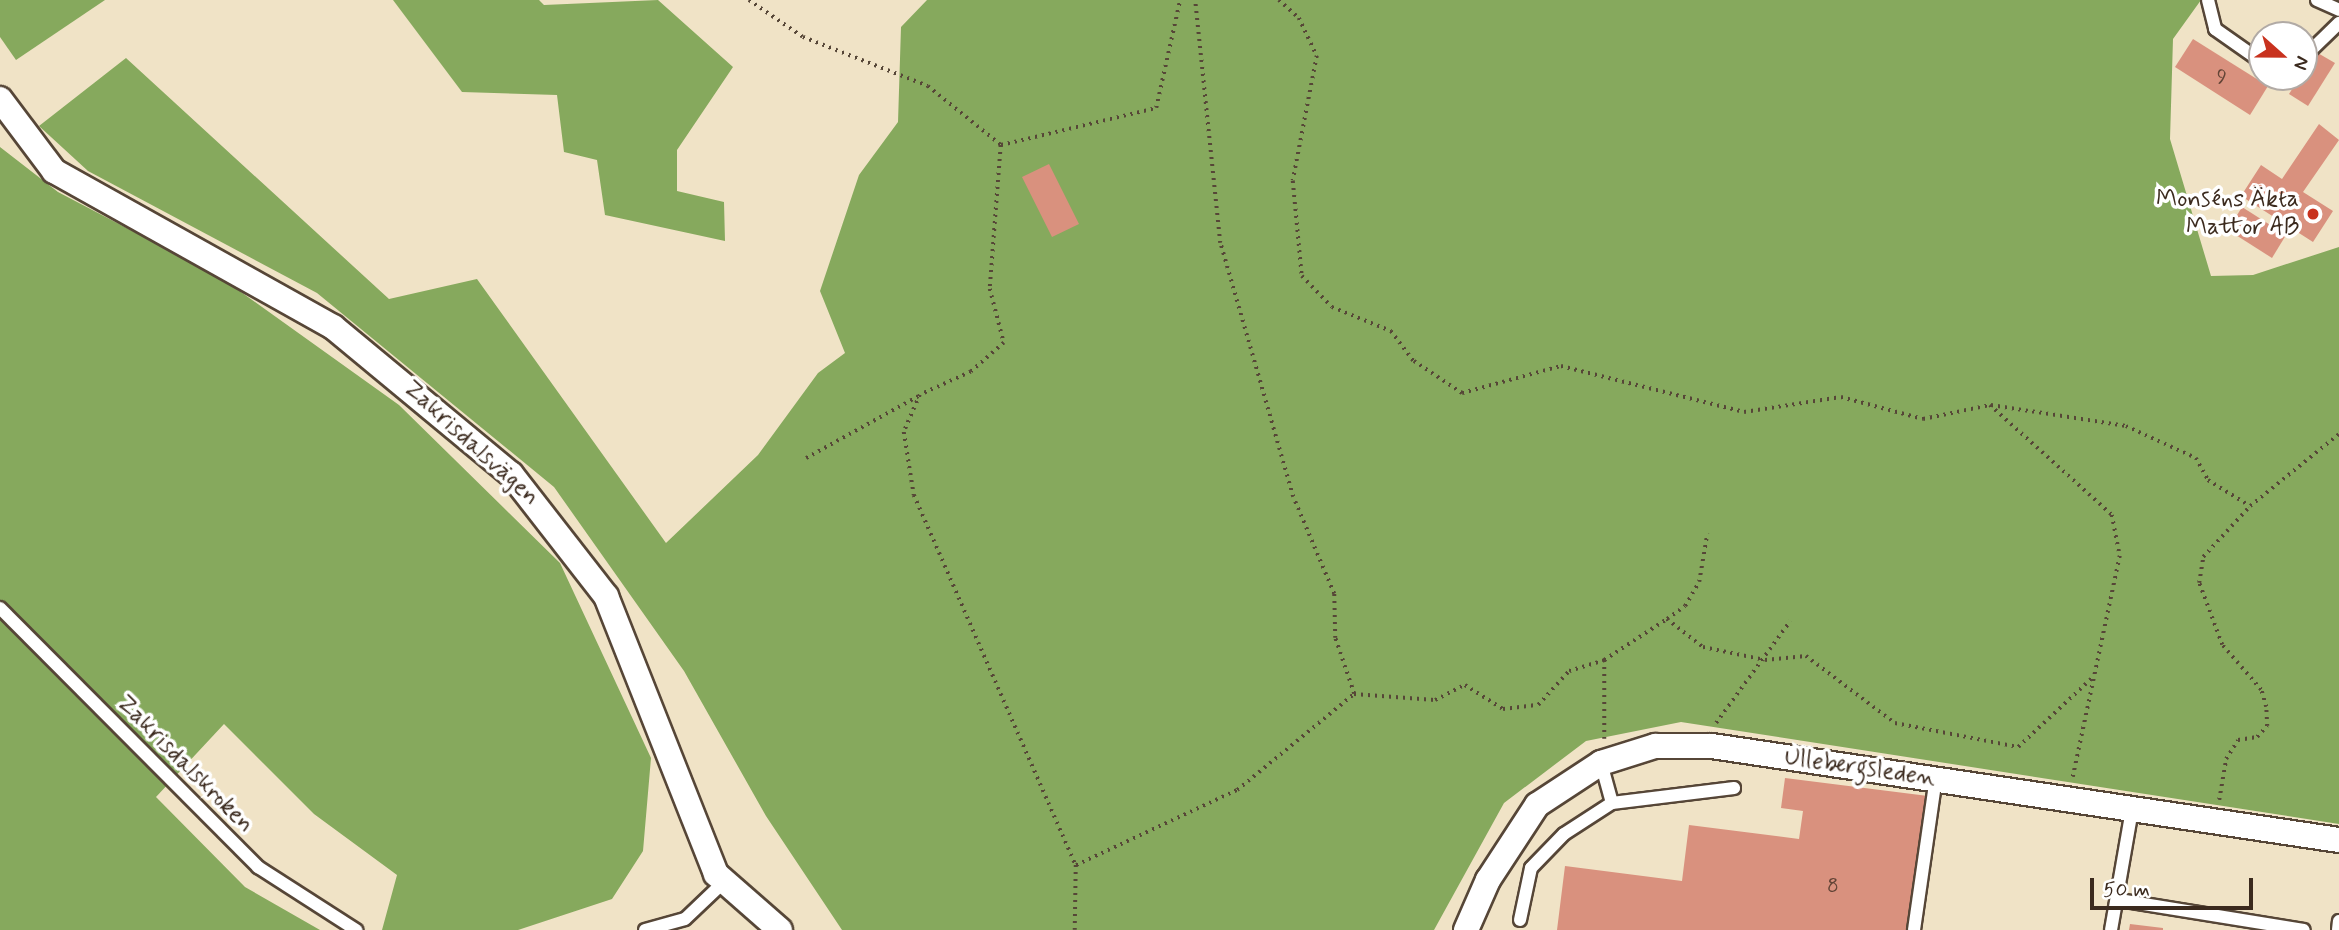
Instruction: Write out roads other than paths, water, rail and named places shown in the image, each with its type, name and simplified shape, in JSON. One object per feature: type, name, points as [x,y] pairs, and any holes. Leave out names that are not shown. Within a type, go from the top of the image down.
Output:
[{"type":"street","name":"Zakrisdalsvägen","points":[[0,99],[54,171],[333,327],[536,500],[606,596],[680,795],[723,883],[780,930]]},
{"type":"street","name":"Ullebergsleden","points":[[1466,930],[1488,880],[1537,805],[1601,763],[1655,746],[1712,746],[2339,841]]},
{"type":"lane","points":[[2208,0],[2216,29],[2248,52]]},
{"type":"lane","points":[[2317,0],[2339,10]]},
{"type":"lane","points":[[2318,43],[2339,23]]},
{"type":"lane","name":"Zakrisdalskroken","points":[[0,608],[258,867],[356,930]]},
{"type":"lane","points":[[1601,763],[1612,803]]},
{"type":"lane","points":[[1914,930],[1936,778]]},
{"type":"lane","points":[[1520,919],[1531,868],[1564,834],[1612,803],[1734,788]]},
{"type":"lane","points":[[2110,930],[2119,900],[2132,810]]},
{"type":"lane","points":[[645,930],[685,919],[723,883]]},
{"type":"lane","points":[[2119,900],[2304,930]]},
{"type":"lane","points":[[2338,930],[2339,921]]},
{"type":"place","name":"Monséns Äkta Mattor AB","points":[[2313,214]]}]
